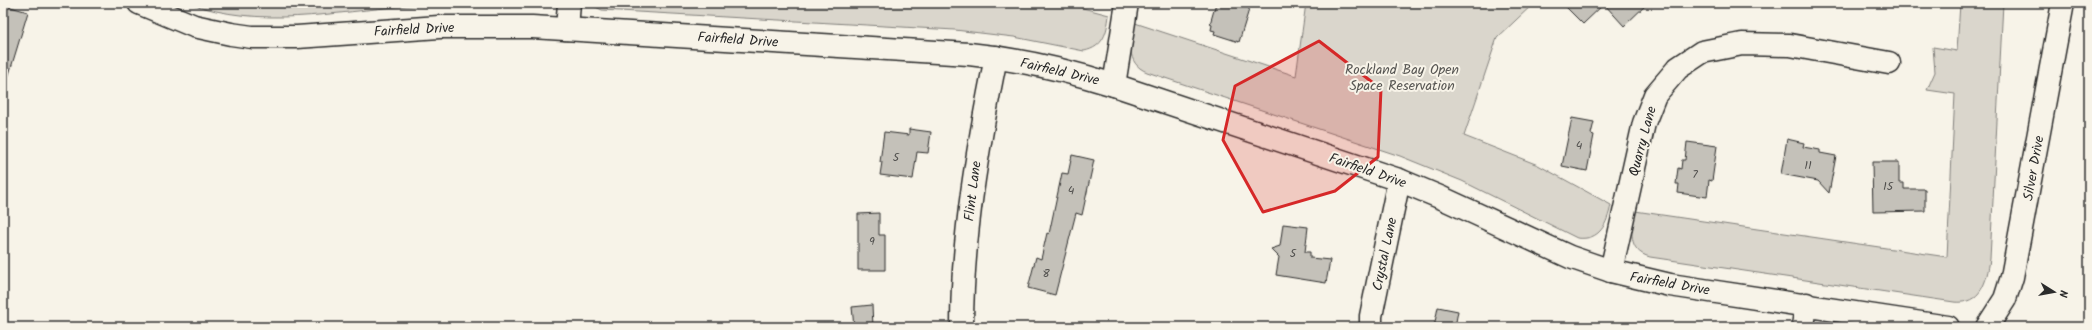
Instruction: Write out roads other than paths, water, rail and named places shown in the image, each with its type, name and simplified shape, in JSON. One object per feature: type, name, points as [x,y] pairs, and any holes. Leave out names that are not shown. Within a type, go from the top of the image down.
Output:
[{"type":"street","name":"Fairfield Drive","points":[[139,3],[194,26],[252,37],[297,37],[439,27],[567,29],[996,57],[1079,74],[1399,180],[1442,198],[1570,258],[1611,271],[1670,285],[1806,304],[1948,327]]},
{"type":"street","points":[[567,29],[569,3]]},
{"type":"street","points":[[1114,85],[1127,3]]},
{"type":"street","name":"Silver Drive","points":[[1987,327],[2005,299],[2012,277],[2063,3]]},
{"type":"street","name":"Quarry Lane","points":[[1611,271],[1644,123],[1655,95],[1678,68],[1702,52],[1742,44],[1790,45],[1889,63]]},
{"type":"street","name":"Flint Lane","points":[[962,327],[966,243],[976,156],[996,57]]},
{"type":"street","name":"Crystal Lane","points":[[1371,327],[1371,316],[1399,180]]},
{"type":"street","points":[[1803,327],[1806,304]]},
{"type":"park label","name":"Rockland Bay Open Space Reservation","points":[[1402,78]]}]
